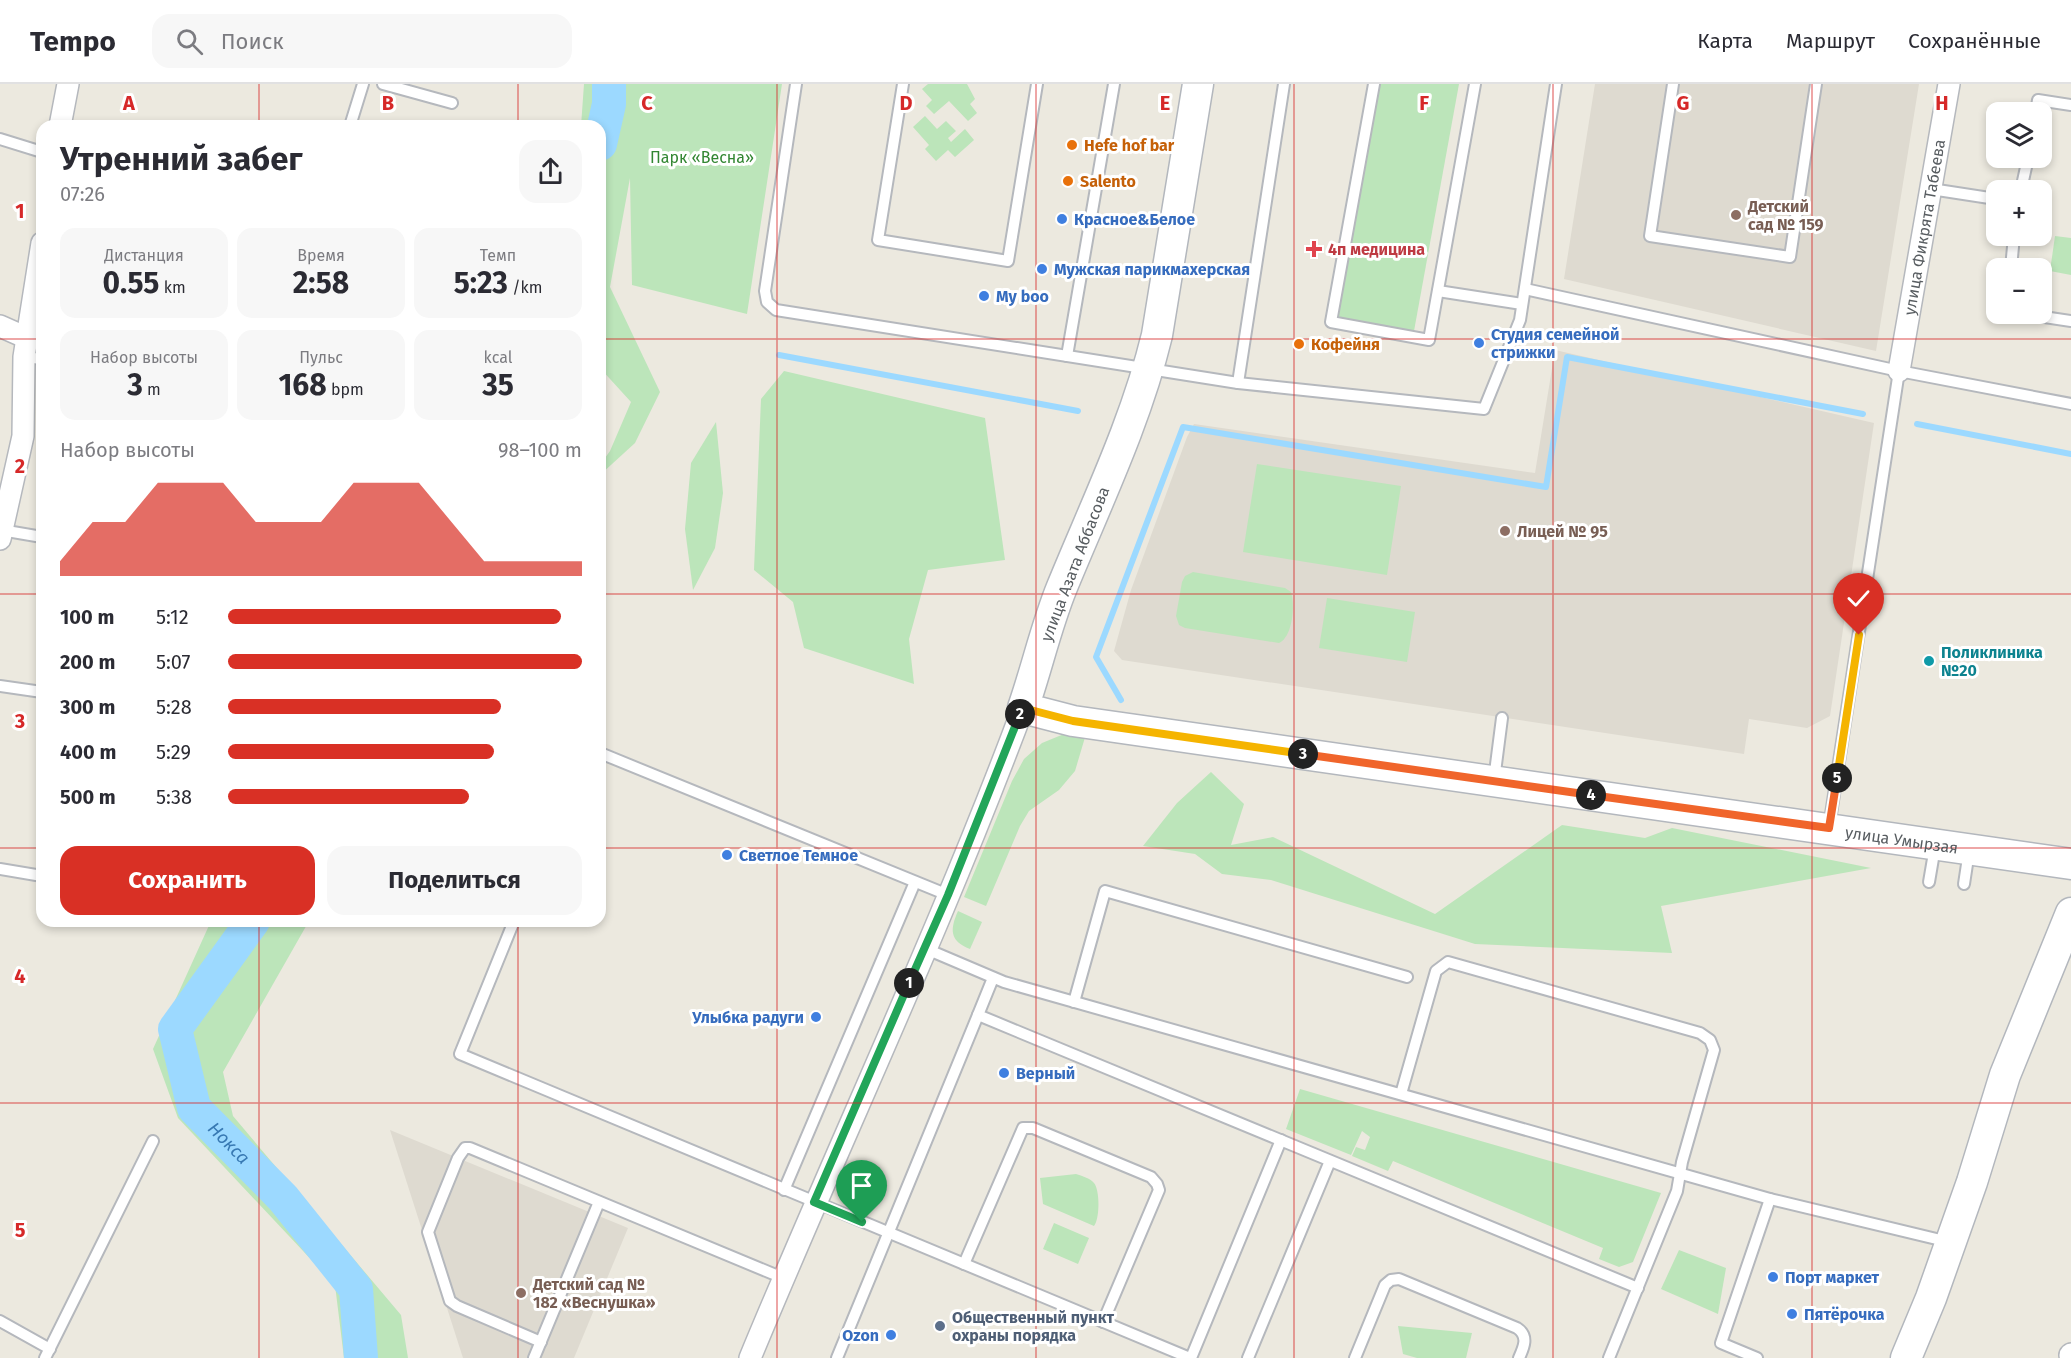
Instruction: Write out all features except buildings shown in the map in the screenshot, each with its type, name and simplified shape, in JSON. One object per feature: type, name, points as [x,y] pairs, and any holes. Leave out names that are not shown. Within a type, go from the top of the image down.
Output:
[{"type":"street","points":[[61,120],[68,84]]},
{"type":"street","name":"улица Азата Аббасова","points":[[750,1358],[814,1202],[948,895],[1023,708],[1061,589],[1108,479],[1149,368],[1159,324],[1198,84]]},
{"type":"street","name":"улица Фикрята Табеева","points":[[1899,371],[1949,84]]},
{"type":"street","points":[[0,539],[0,530],[23,436],[36,302]]},
{"type":"street","points":[[0,326],[31,351]]},
{"type":"street","name":"улица Умырзая","points":[[1023,708],[1073,721],[2071,864]]},
{"type":"street","points":[[1906,1358],[1931,1298],[1992,1125],[2006,1075],[2071,913]]},
{"type":"lane","points":[[352,120],[363,84]]},
{"type":"lane","points":[[383,84],[452,103]]},
{"type":"lane","points":[[796,84],[765,291],[767,302],[776,310],[1238,383],[1484,409],[1520,320],[1556,84]]},
{"type":"lane","points":[[903,84],[878,240],[1008,261],[1037,84]]},
{"type":"lane","points":[[1067,356],[1114,84]]},
{"type":"lane","points":[[1238,383],[1284,84]]},
{"type":"lane","points":[[1374,84],[1331,322],[1429,340],[1475,84]]},
{"type":"lane","points":[[1672,84],[1650,236],[1790,257],[1816,84]]},
{"type":"lane","points":[[2038,102],[2038,100],[2051,102]]},
{"type":"lane","points":[[2052,102],[2071,105]]},
{"type":"lane","points":[[0,139],[36,150]]},
{"type":"lane","points":[[1931,189],[1986,197]]},
{"type":"lane","points":[[1525,289],[1899,371],[2071,404]]},
{"type":"lane","points":[[1438,291],[1522,304]]},
{"type":"lane","points":[[2052,318],[2071,321]]},
{"type":"lane","points":[[1829,828],[1899,371]]},
{"type":"lane","points":[[0,530],[36,536]]},
{"type":"lane","points":[[0,686],[36,691]]},
{"type":"lane","points":[[1494,781],[1502,718]]},
{"type":"lane","points":[[606,755],[948,895]]},
{"type":"lane","points":[[1929,882],[1936,844]]},
{"type":"lane","points":[[1964,884],[1969,849]]},
{"type":"lane","points":[[0,869],[36,875]]},
{"type":"lane","points":[[784,1190],[915,882]]},
{"type":"lane","points":[[1074,1002],[1105,891],[1407,977]]},
{"type":"lane","points":[[512,927],[460,1054],[1191,1358],[1281,1140]]},
{"type":"lane","points":[[924,948],[993,978],[1401,1094],[1680,1177],[1949,1242]]},
{"type":"lane","points":[[1401,1094],[1436,971],[1448,963],[1466,966],[1706,1035],[1714,1050],[1680,1177],[1609,1358]]},
{"type":"lane","points":[[837,1358],[993,978]]},
{"type":"lane","points":[[978,1015],[1638,1288]]},
{"type":"lane","points":[[964,1264],[1023,1128],[1033,1128],[1151,1177],[1158,1184],[1159,1190],[1103,1322]]},
{"type":"lane","points":[[0,1321],[48,1353],[153,1141]]},
{"type":"lane","points":[[541,1341],[450,1301],[429,1232],[463,1150],[470,1148],[783,1278]]},
{"type":"lane","points":[[1248,1358],[1330,1161]]},
{"type":"lane","points":[[1757,1358],[1721,1343],[1770,1199]]},
{"type":"lane","points":[[534,1358],[599,1202]]},
{"type":"lane","points":[[1355,1358],[1385,1286],[1391,1280],[1399,1279],[1517,1328],[1524,1334],[1525,1341],[1519,1358]]},
{"type":"shaded area","name":"Детский сад № 159","points":[[1595,84],[1919,84],[1876,351],[1564,279]]},
{"type":"shaded area","name":"Лицей № 95","points":[[1555,350],[1874,423],[1830,716],[1807,728],[1749,719],[1744,754],[1122,660],[1114,651],[1131,590],[1187,437],[1194,424],[1535,473]]},
{"type":"shaded area","name":"Детский сад № 182 «Веснушка»","points":[[390,1130],[628,1228],[574,1358],[463,1358]]},
{"type":"green space","name":"Парк «Весна»","points":[[584,84],[782,84],[747,314],[632,285],[630,178],[610,287],[660,392],[635,443],[606,470],[606,457],[631,402],[606,375],[606,120],[581,120]]},
{"type":"green space","points":[[928,84],[967,84],[975,99],[970,104],[977,113],[968,121],[949,101],[934,114],[926,106],[932,100],[922,89]]},
{"type":"green space","points":[[1380,84],[1459,84],[1414,331],[1338,317]]},
{"type":"green space","points":[[925,116],[937,129],[946,121],[956,131],[948,138],[951,142],[965,129],[974,140],[955,157],[948,150],[936,161],[925,149],[929,145],[913,127]]},
{"type":"green space","points":[[2055,236],[2071,238],[2071,275],[2052,271]]},
{"type":"green space","points":[[784,371],[985,418],[1005,560],[928,570],[909,639],[914,684],[804,648],[793,602],[754,570],[761,399]]},
{"type":"green space","points":[[716,422],[723,493],[715,548],[693,590],[685,529],[691,463]]},
{"type":"green space","points":[[1257,464],[1401,486],[1387,575],[1243,552]]},
{"type":"green space","points":[[1193,572],[1285,588],[1291,592],[1292,620],[1284,639],[1279,643],[1185,628],[1179,625],[1176,616],[1182,582],[1185,576]]},
{"type":"green space","points":[[1327,598],[1415,612],[1407,662],[1319,648]]},
{"type":"green space","points":[[1064,734],[1086,734],[1075,771],[1059,790],[1029,811],[1020,826],[986,906],[964,897],[1012,781],[1024,759],[1042,743]]},
{"type":"green space","points":[[1211,772],[1244,804],[1231,845],[1273,837],[1435,914],[1562,825],[1645,838],[1672,828],[1871,868],[1661,906],[1672,953],[1475,944],[1271,880],[1222,874],[1195,854],[1143,846],[1177,803]]},
{"type":"green space","points":[[958,911],[982,922],[970,949],[958,942],[953,934]]},
{"type":"green space","points":[[208,927],[306,927],[223,1072],[233,1116],[401,1315],[408,1358],[344,1358],[335,1285],[178,1118],[153,1049]]},
{"type":"green space","points":[[1300,1089],[1661,1193],[1633,1262],[1619,1267],[1599,1259],[1603,1248],[1393,1161],[1388,1171],[1352,1156],[1356,1147],[1365,1150],[1370,1137],[1362,1131],[1351,1155],[1286,1129]]},
{"type":"green space","points":[[1076,1174],[1086,1177],[1096,1187],[1098,1211],[1094,1226],[1043,1204],[1040,1178]]},
{"type":"green space","points":[[1054,1223],[1089,1238],[1078,1264],[1043,1249]]},
{"type":"green space","points":[[1679,1250],[1726,1268],[1718,1314],[1661,1289]]},
{"type":"green space","points":[[1398,1326],[1472,1333],[1466,1358],[1417,1358],[1403,1354]]},
{"type":"waterway","name":"Нокса","points":[[605,120],[609,104],[609,84]]},
{"type":"waterway","points":[[779,355],[1078,411]]},
{"type":"waterway","points":[[1121,700],[1096,657],[1183,427],[1546,487],[1567,357],[1863,414]]},
{"type":"waterway","points":[[1917,424],[2071,454]]},
{"type":"waterway","name":"Нокса","points":[[249,927],[175,1029],[194,1108],[283,1198],[356,1289],[361,1358]]},
{"type":"place","name":"Hefe hof bar","points":[[1072,145]]},
{"type":"place","name":"Salento","points":[[1068,181]]},
{"type":"place","name":"Детский сад № 159","points":[[1736,215]]},
{"type":"place","name":"Красное&Белое","points":[[1062,219]]},
{"type":"place","name":"4п медицина","points":[[1314,249]]},
{"type":"place","name":"Мужская парикмахерская","points":[[1042,269]]},
{"type":"place","name":"My boo","points":[[984,296]]},
{"type":"place","name":"Студия семейной стрижки","points":[[1479,343]]},
{"type":"place","name":"Кофейня","points":[[1299,344]]},
{"type":"place","name":"Лицей № 95","points":[[1505,531]]},
{"type":"place","name":"Поликлиника №20","points":[[1929,661]]},
{"type":"place","name":"Светлое Темное","points":[[727,855]]},
{"type":"place","name":"Улыбка радуги","points":[[816,1017]]},
{"type":"place","name":"Верный","points":[[1004,1073]]},
{"type":"place","name":"Порт маркет","points":[[1773,1277]]},
{"type":"place","name":"Детский сад № 182 «Веснушка»","points":[[521,1293]]},
{"type":"place","name":"Пятёрочка","points":[[1792,1314]]},
{"type":"place","name":"Общественный пункт охраны порядка","points":[[940,1326]]},
{"type":"place","name":"Ozon","points":[[891,1335]]},
{"type":"route","points":[[862,1222],[814,1202],[948,895],[1023,708],[1073,721],[1829,828],[1859,635]]}]
